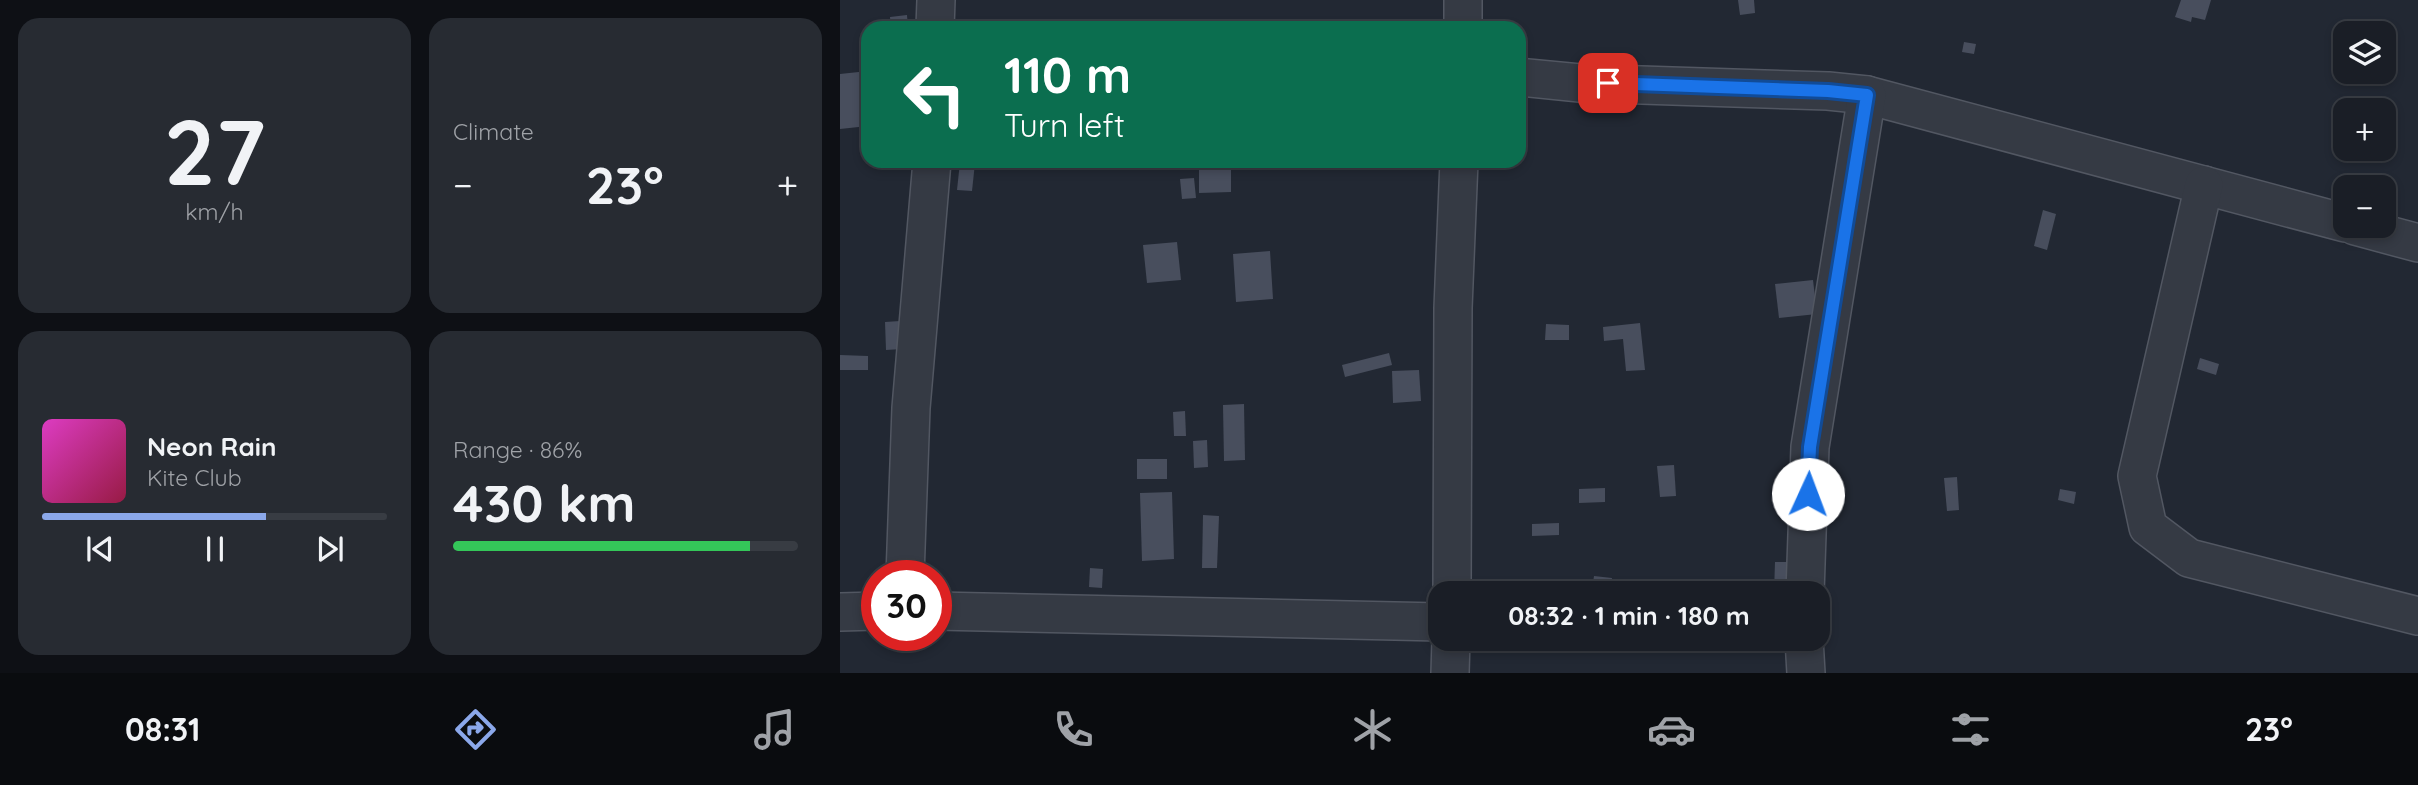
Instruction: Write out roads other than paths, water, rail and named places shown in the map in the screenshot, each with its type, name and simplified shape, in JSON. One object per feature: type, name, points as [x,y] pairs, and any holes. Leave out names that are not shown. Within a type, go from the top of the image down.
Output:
[{"type":"street","points":[[935,21],[936,0]]},
{"type":"street","points":[[1463,0],[1463,21]]},
{"type":"street","points":[[1526,78],[1580,83],[1828,91],[1867,95],[2333,220]]},
{"type":"street","points":[[1805,581],[1810,447],[1867,95]]},
{"type":"street","points":[[906,560],[911,408],[931,168]]},
{"type":"street","points":[[1452,581],[1453,308],[1459,168]]},
{"type":"street","points":[[2204,185],[2137,476],[2148,527],[2189,558],[2418,616]]},
{"type":"street","points":[[2396,237],[2418,243]]},
{"type":"street","points":[[840,612],[861,611]]},
{"type":"street","points":[[952,611],[1428,622]]},
{"type":"street","points":[[1450,673],[1451,651]]},
{"type":"street","points":[[1804,651],[1805,673]]}]
